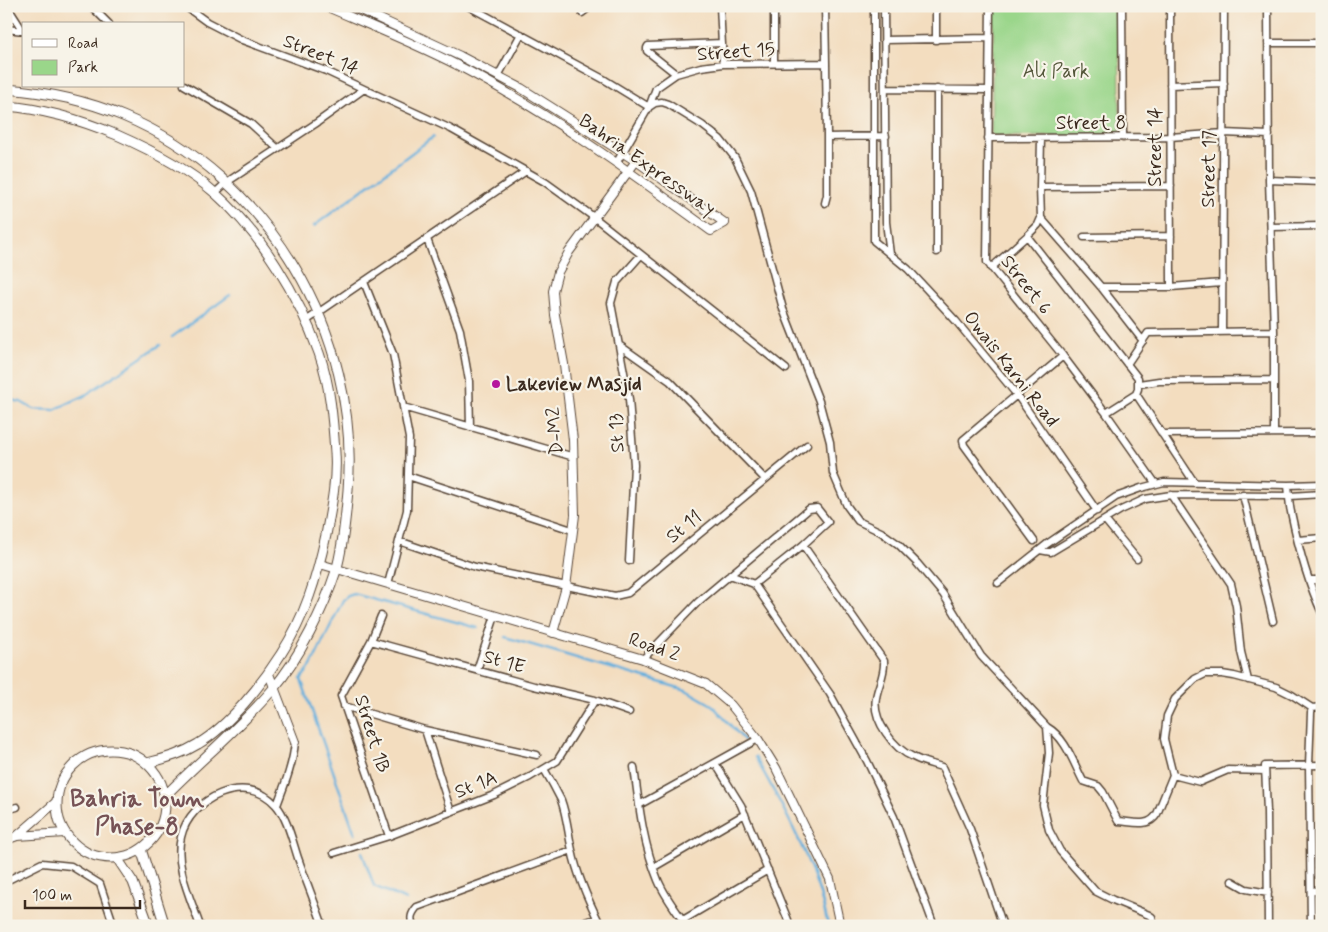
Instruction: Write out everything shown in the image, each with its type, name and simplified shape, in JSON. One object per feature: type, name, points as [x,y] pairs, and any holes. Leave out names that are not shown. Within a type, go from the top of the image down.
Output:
[{"type":"main road","points":[[6,89],[37,92],[71,99],[124,116],[168,139],[227,182],[252,209],[299,273],[319,313],[336,362],[347,424],[349,451],[344,528],[337,569],[304,643],[274,687],[229,735],[164,797]]},
{"type":"main road","points":[[6,106],[57,114],[100,128],[165,158],[215,193],[264,247],[277,267],[306,321],[320,355],[330,402],[335,454],[331,509],[320,564],[310,598],[289,641],[269,674],[246,701],[209,738],[182,753],[147,763]]},
{"type":"main road","points":[[101,750],[125,752],[137,756],[147,763],[159,779],[164,797],[164,812],[160,826],[148,843],[141,849],[117,858],[87,853],[71,841],[60,823],[56,802],[62,779],[70,768],[78,760],[101,750]]},
{"type":"main road","points":[[141,849],[165,926]]},
{"type":"main road","points":[[117,858],[133,882],[149,926]]},
{"type":"street","points":[[7,6],[22,29]]},
{"type":"street","points":[[91,6],[108,22]]},
{"type":"street","name":"Street 14","points":[[185,6],[207,22],[242,40],[326,71],[364,89],[227,182],[215,193]]},
{"type":"street","name":"Bahria Expressway","points":[[325,6],[456,64],[538,110],[630,171],[711,231],[725,223],[624,153],[520,88],[451,51],[352,6]]},
{"type":"street","points":[[468,6],[605,80],[649,107],[655,103],[662,102],[668,104],[702,125],[720,139],[734,158],[751,191],[783,308],[819,401],[830,442],[833,473],[847,506],[858,521],[881,532],[898,544],[917,563],[943,594],[981,656],[1046,727],[1058,734],[1083,781],[1098,786],[1104,792],[1118,821],[1146,824],[1154,819],[1170,786],[1173,775],[1165,745],[1164,733],[1167,716],[1180,693],[1195,679],[1205,674],[1228,675],[1276,687],[1312,708],[1322,707]]},
{"type":"street","points":[[582,13],[591,6]]},
{"type":"street","points":[[720,6],[723,64]]},
{"type":"street","points":[[774,6],[774,63]]},
{"type":"street","points":[[825,6],[827,137],[827,195],[825,203]]},
{"type":"street","name":"Owais Karni Road","points":[[874,6],[874,242],[908,269],[956,321],[1017,395],[1097,511]]},
{"type":"street","points":[[884,6],[886,222],[890,254]]},
{"type":"street","points":[[936,6],[936,40]]},
{"type":"street","name":"Street 6","points":[[990,6],[987,262],[1063,356],[1156,484]]},
{"type":"street","points":[[1122,6],[1123,138]]},
{"type":"street","name":"Street 14","points":[[1170,6],[1171,287]]},
{"type":"street","name":"Street 17","points":[[1222,332],[1224,6]]},
{"type":"street","points":[[1268,6],[1274,433]]},
{"type":"street","points":[[6,29],[22,31]]},
{"type":"street","points":[[498,76],[521,34]]},
{"type":"street","points":[[884,40],[989,38]]},
{"type":"street","points":[[676,74],[647,51],[646,48],[648,46],[722,43]]},
{"type":"street","points":[[1268,43],[1322,43]]},
{"type":"street","name":"Street 15","points":[[617,162],[624,153],[649,107],[656,88],[676,74],[701,67],[723,64],[826,63]]},
{"type":"street","points":[[1170,85],[1224,83]]},
{"type":"street","points":[[185,86],[251,124],[277,148]]},
{"type":"street","points":[[364,89],[451,129],[545,182],[595,218],[786,369]]},
{"type":"street","points":[[885,89],[989,90]]},
{"type":"street","points":[[937,89],[937,252]]},
{"type":"street","name":"Street 8","points":[[988,138],[1123,138],[1224,133],[1269,135]]},
{"type":"street","points":[[827,137],[886,136]]},
{"type":"street","points":[[1041,138],[1040,187],[1042,218],[1143,341]]},
{"type":"street","name":"D-M2","points":[[553,633],[566,587],[575,515],[573,440],[564,364],[554,314],[554,291],[558,272],[569,252],[636,161]]},
{"type":"street","points":[[306,321],[526,171]]},
{"type":"street","points":[[1269,180],[1322,182]]},
{"type":"street","points":[[1040,187],[1170,186]]},
{"type":"street","points":[[992,268],[1027,236],[1042,218]]},
{"type":"street","points":[[1271,227],[1322,226]]},
{"type":"street","points":[[1027,236],[1138,378],[1139,384],[1136,394],[1106,413]]},
{"type":"street","points":[[1084,237],[1171,236]]},
{"type":"street","points":[[427,239],[460,330],[469,381],[470,426]]},
{"type":"street","name":"St 13","points":[[629,561],[634,465],[629,399],[611,303],[617,282],[641,255]]},
{"type":"street","points":[[364,282],[393,354],[409,438],[407,510],[388,584]]},
{"type":"street","points":[[1101,288],[1171,287],[1222,283]]},
{"type":"street","points":[[1127,364],[1148,332],[1274,331]]},
{"type":"street","points":[[619,345],[670,381],[765,479]]},
{"type":"street","points":[[1034,541],[964,445],[964,440],[1063,356]]},
{"type":"street","points":[[1139,384],[1159,381],[1274,380]]},
{"type":"street","points":[[1136,394],[1194,482]]},
{"type":"street","points":[[403,407],[574,457]]},
{"type":"street","points":[[1162,434],[1322,433]]},
{"type":"street","name":"St 11","points":[[399,541],[475,567],[615,596],[628,593],[807,444]]},
{"type":"street","points":[[408,476],[572,530]]},
{"type":"street","points":[[998,583],[1040,550],[1116,497],[1141,488],[1164,482],[1322,484]]},
{"type":"street","points":[[1288,485],[1290,510],[1309,580],[1322,613]]},
{"type":"street","points":[[1040,550],[1051,552],[1121,510],[1145,499],[1171,495],[1290,496],[1322,494]]},
{"type":"street","points":[[1171,495],[1231,584],[1236,606],[1241,652],[1248,680]]},
{"type":"street","points":[[1243,495],[1273,621]]},
{"type":"street","points":[[643,659],[698,602],[809,509],[817,508],[828,522],[803,545],[754,584]]},
{"type":"street","points":[[1105,520],[1137,559]]},
{"type":"street","points":[[1298,540],[1322,538]]},
{"type":"street","points":[[803,545],[884,661],[885,670],[875,699],[877,716],[884,731],[900,749],[911,756],[942,767],[970,830],[1003,926]]},
{"type":"street","name":"Road 2","points":[[320,564],[643,659],[706,684],[731,705],[758,739],[792,798],[830,879],[840,926]]},
{"type":"street","points":[[730,575],[754,584],[830,694],[867,761],[894,817],[934,926]]},
{"type":"street","points":[[1309,580],[1322,580]]},
{"type":"street","name":"Street 1B","points":[[381,616],[371,641],[341,696],[389,836]]},
{"type":"street","points":[[477,670],[495,616]]},
{"type":"street","name":"St 1E","points":[[371,641],[534,686],[595,700],[629,712]]},
{"type":"street","points":[[269,674],[295,742],[287,779],[277,805]]},
{"type":"street","name":"St 1A","points":[[334,853],[389,836],[494,795],[544,769],[557,761],[595,700]]},
{"type":"street","points":[[344,706],[425,730],[537,755]]},
{"type":"street","points":[[1311,926],[1309,765],[1312,708]]},
{"type":"street","points":[[1046,727],[1049,753],[1043,805],[1048,830],[1054,842],[1095,890],[1113,900],[1149,915],[1152,917],[1154,926]]},
{"type":"street","points":[[425,730],[450,812]]},
{"type":"street","points":[[639,805],[758,739]]},
{"type":"street","points":[[715,762],[741,805],[788,920],[788,926]]},
{"type":"street","points":[[1173,775],[1200,782],[1228,770],[1322,765]]},
{"type":"street","points":[[634,767],[644,838],[658,882],[685,923],[768,870]]},
{"type":"street","points":[[1265,768],[1268,926]]},
{"type":"street","points":[[544,769],[560,800],[568,826],[572,850],[588,897],[601,926]]},
{"type":"street","points":[[200,926],[184,879],[180,855],[181,836],[190,816],[205,801],[220,793],[239,789],[261,793],[277,805],[290,832],[323,926]]},
{"type":"street","points":[[17,836],[56,802]]},
{"type":"street","points":[[6,810],[17,807]]},
{"type":"street","points":[[654,867],[745,814]]},
{"type":"street","points":[[6,840],[17,836],[65,832]]},
{"type":"street","points":[[413,926],[410,918],[416,907],[572,850]]},
{"type":"street","points":[[6,881],[42,863],[71,866],[100,884],[114,926]]},
{"type":"street","points":[[1232,881],[1246,889],[1268,893]]},
{"type":"street","points":[[1311,891],[1322,891]]},
{"type":"street","points":[[574,926],[597,918]]},
{"type":"green space","name":"Ali Park","points":[[994,6],[1119,6],[1120,137],[991,136]]},
{"type":"waterway","points":[[314,226],[433,137]]},
{"type":"waterway","points":[[172,337],[230,295]]},
{"type":"waterway","points":[[6,399],[21,402],[33,409],[54,410],[84,396],[160,345]]},
{"type":"waterway","points":[[355,834],[301,679],[311,666],[343,600],[354,594],[478,628]]},
{"type":"waterway","points":[[505,637],[686,690],[712,705],[744,740]]},
{"type":"waterway","points":[[755,757],[788,817],[808,861],[828,926]]},
{"type":"waterway","points":[[362,852],[374,886],[406,900]]},
{"type":"place","name":"Lakeview Masjid","points":[[496,384]]},
{"type":"district","name":"Bahria Town Phase-8","points":[[137,813]]}]
